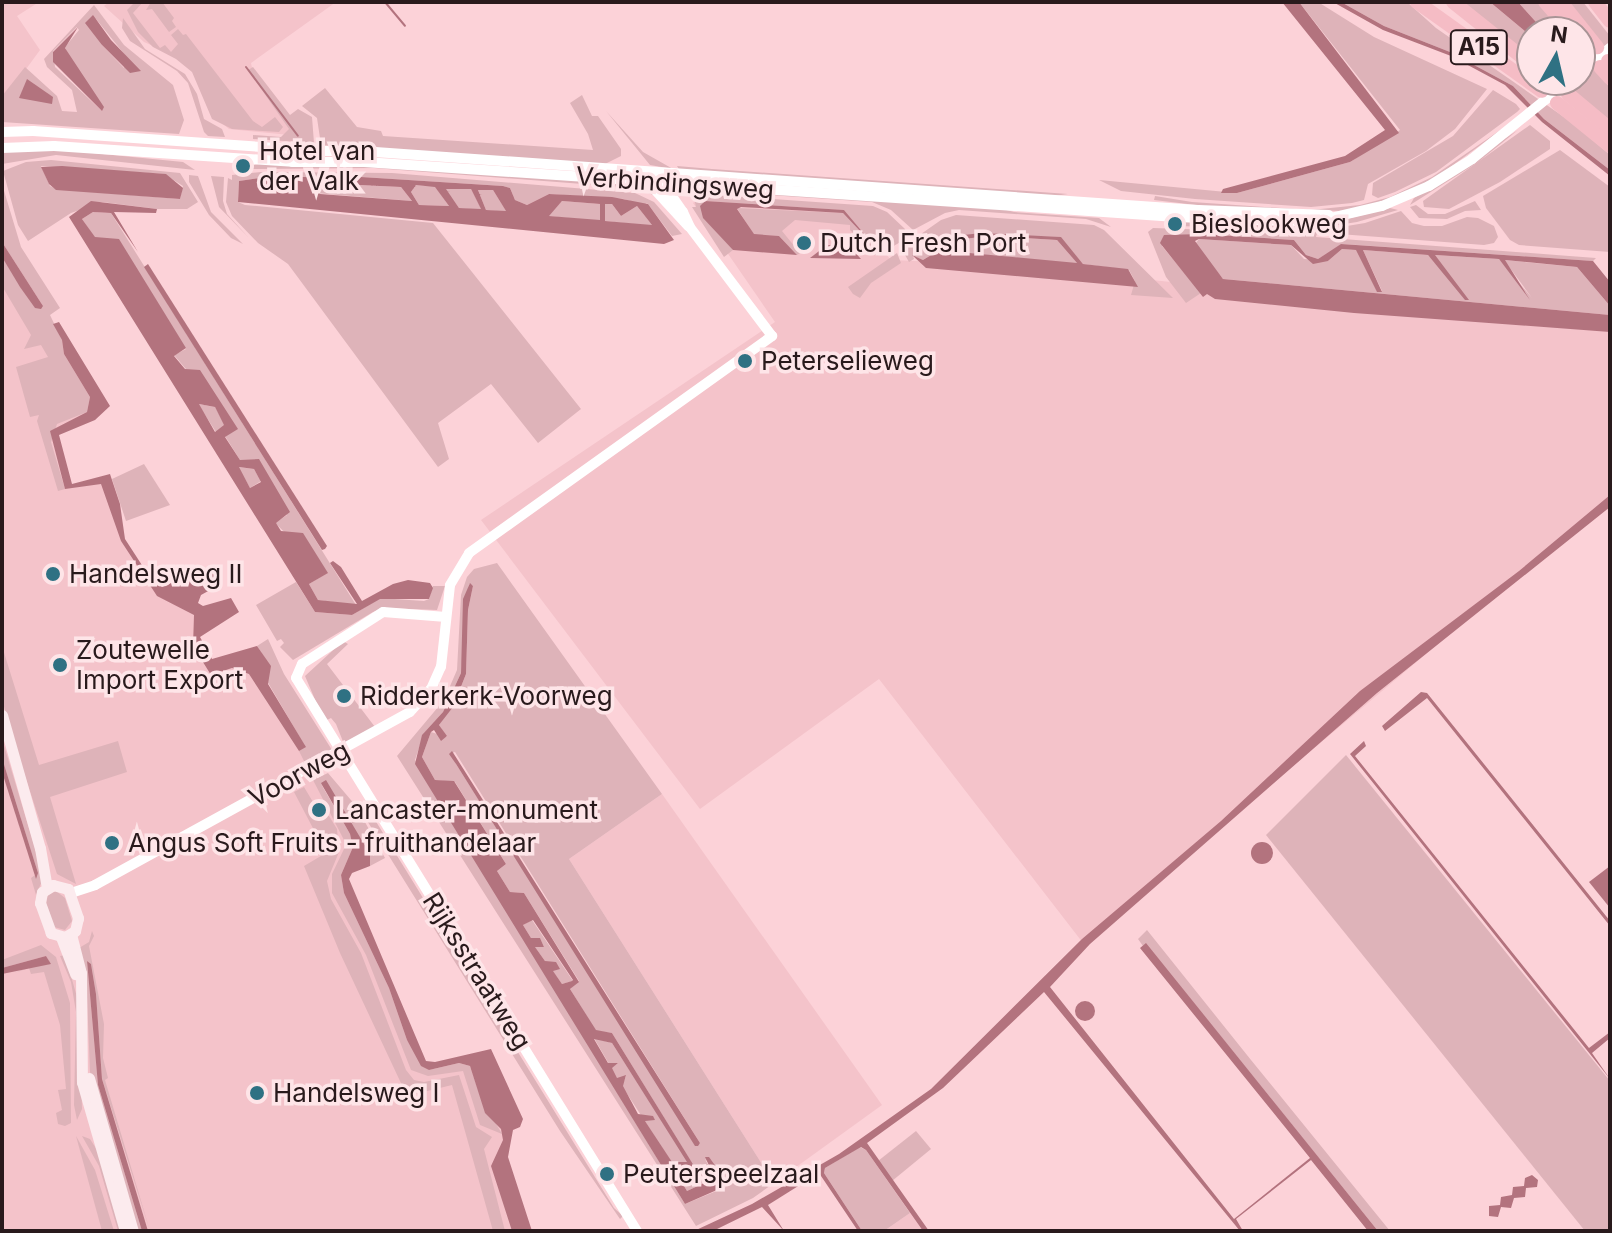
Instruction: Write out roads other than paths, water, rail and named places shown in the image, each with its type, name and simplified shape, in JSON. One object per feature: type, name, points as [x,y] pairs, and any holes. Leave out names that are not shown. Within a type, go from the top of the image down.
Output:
[{"type":"highway","name":"A15","points":[[1417,2],[1516,64]]},
{"type":"highway","points":[[1453,2],[1516,52]]},
{"type":"highway","points":[[1561,2],[1600,58]]},
{"type":"highway","points":[[1595,2],[1610,21]]},
{"type":"highway","points":[[1568,96],[1610,146]]},
{"type":"highway","points":[[1570,96],[1610,129]]},
{"type":"main road","points":[[2,715],[52,886],[72,898],[78,921],[66,936]]},
{"type":"main road","points":[[52,886],[40,899],[43,915],[51,933],[66,936]]},
{"type":"main road","points":[[66,936],[81,973],[83,1043],[90,1085],[133,1231]]},
{"type":"main road","points":[[83,1043],[80,1063],[84,1094],[125,1231]]},
{"type":"street","name":"Verbindingsweg","points":[[662,182],[1288,223],[1334,220],[1390,203],[1429,186],[1472,159],[1525,116],[1558,96]]},
{"type":"street","name":"Verbindingsweg","points":[[2,132],[55,132],[639,170],[650,176]]},
{"type":"street","name":"Verbindingsweg","points":[[2,148],[54,146],[292,162],[364,162],[650,176],[1198,210],[1347,215]]},
{"type":"street","points":[[621,169],[629,156]]},
{"type":"street","points":[[650,176],[662,182],[690,227]]},
{"type":"street","points":[[650,176],[678,219],[690,227]]},
{"type":"street","points":[[675,199],[683,183]]},
{"type":"street","points":[[1074,200],[1083,187]]},
{"type":"street","points":[[1125,227],[1131,214]]},
{"type":"street","name":"Voorweg","points":[[72,898],[410,712],[431,689],[441,667],[454,575],[483,540],[772,336],[690,227]]},
{"type":"street","name":"Rijksstraatweg","points":[[446,617],[383,612],[297,670],[296,678],[637,1231]]},
{"type":"waterway","points":[[385,2],[405,26]]},
{"type":"waterway","points":[[246,67],[298,136]]},
{"type":"place","name":"Hotel van der Valk","points":[[243,166]]},
{"type":"place","name":"Bieslookweg","points":[[1175,224]]},
{"type":"place","name":"Dutch Fresh Port","points":[[804,243]]},
{"type":"place","name":"Peterselieweg","points":[[745,361]]},
{"type":"place","name":"Handelsweg II","points":[[53,574]]},
{"type":"place","name":"Zoutewelle Import Export","points":[[60,665]]},
{"type":"place","name":"Ridderkerk-Voorweg","points":[[344,696]]},
{"type":"place","name":"Lancaster-monument","points":[[319,810]]},
{"type":"place","name":"Angus Soft Fruits - fruithandelaar","points":[[112,843]]},
{"type":"place","name":"Handelsweg I","points":[[257,1093]]},
{"type":"place","name":"Peuterspeelzaal","points":[[607,1174]]}]
